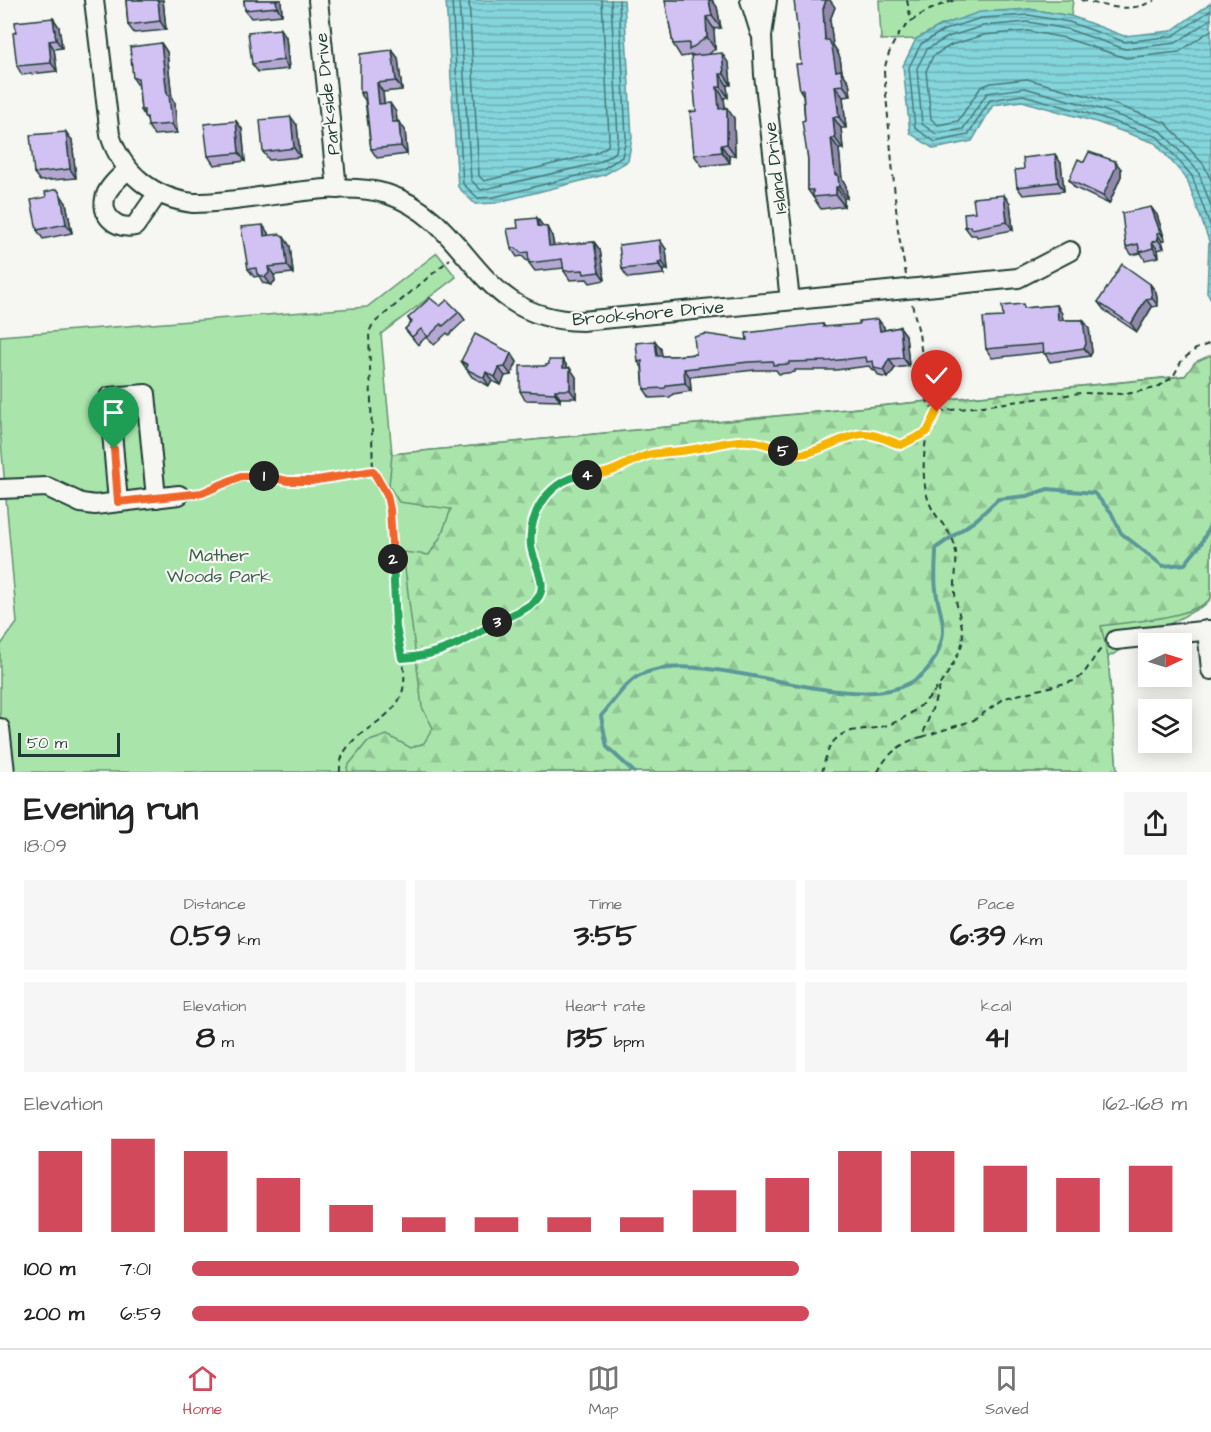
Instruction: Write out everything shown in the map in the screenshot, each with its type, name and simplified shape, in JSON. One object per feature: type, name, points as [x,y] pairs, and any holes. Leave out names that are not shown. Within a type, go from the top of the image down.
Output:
[{"type":"street","name":"Brookshore Drive","points":[[94,0],[110,135],[114,148],[128,169],[158,193],[183,202],[205,203],[337,189],[376,191],[414,206],[435,222],[500,294],[533,313],[546,317],[582,321],[1018,278],[1070,251]]},
{"type":"street","name":"Parkside Drive","points":[[318,0],[337,189]]},
{"type":"street","name":"Island Drive","points":[[750,0],[762,36],[790,300]]},
{"type":"street","name":"Island Drive","points":[[762,36],[767,0]]},
{"type":"street","points":[[128,169],[106,194],[105,207],[108,218],[118,225],[135,226],[158,193]]},
{"type":"street","points":[[118,502],[109,397],[146,394],[156,498]]},
{"type":"street","points":[[0,489],[47,487],[81,503],[95,505],[179,495]]},
{"type":"street","points":[[1116,640],[1209,630],[1211,670]]},
{"type":"street","points":[[0,728],[5,772]]},
{"type":"path","points":[[907,0],[911,22]]},
{"type":"path","points":[[1081,0],[1109,7],[1132,8],[1155,0]]},
{"type":"path","points":[[339,772],[339,760],[346,748],[396,704],[402,692],[402,658],[396,627],[390,510],[387,495],[373,471],[369,332],[373,324],[454,255]]},
{"type":"path","points":[[922,737],[942,682],[963,644],[955,595],[955,543],[933,510],[926,489],[923,457],[927,432],[937,412]]},
{"type":"path","points":[[402,658],[427,657],[458,644],[537,599],[541,590],[540,573],[531,547],[531,533],[539,503],[565,481],[581,476],[605,475],[651,454],[691,450],[726,441],[754,441],[788,453],[813,452],[865,434],[901,445],[927,432]]},
{"type":"path","points":[[179,495],[202,493],[241,476],[311,481],[373,471]]},
{"type":"path","points":[[878,772],[882,762],[911,739],[974,720],[1005,698],[1074,681],[1084,676],[1094,655],[1109,641],[1116,640]]},
{"type":"path","points":[[822,772],[830,745],[837,737],[847,732],[884,726],[905,718],[942,682]]},
{"type":"green space","points":[[879,0],[1073,0],[1071,16],[1029,9],[942,25],[916,39],[881,40]]},
{"type":"green space","name":"Mather Woods Park","points":[[437,253],[456,277],[381,334],[392,454],[1211,373],[1211,598],[1205,605],[1153,633],[1138,633],[1138,641],[1108,657],[1117,772],[0,772],[0,646],[17,623],[0,430],[0,336],[367,307]]},
{"type":"green space","points":[[1211,355],[1211,598],[1202,605],[1176,615],[1101,626],[1108,657],[1117,772],[348,772],[347,767],[367,742],[387,735],[411,748],[424,743],[433,728],[422,707],[403,552],[429,555],[441,536],[451,509],[399,502],[389,486],[392,454],[1185,376],[1195,362]]},
{"type":"water","points":[[446,0],[624,0],[632,138],[628,161],[604,175],[495,203],[475,204],[458,187]]},
{"type":"water","points":[[1211,3],[1211,300],[1207,292],[1209,241],[1187,179],[1155,143],[1096,122],[1022,101],[993,105],[972,141],[934,149],[910,133],[903,66],[916,39],[942,25],[980,12],[1029,9],[1071,16],[1124,36],[1171,31]]},
{"type":"building","points":[[126,0],[158,0],[160,21],[128,25]]},
{"type":"building","points":[[244,0],[276,0],[277,7],[245,10]]},
{"type":"building","points":[[665,0],[709,0],[712,16],[706,17],[707,37],[689,50],[689,43],[673,44]]},
{"type":"building","points":[[794,0],[826,0],[823,9],[825,40],[829,40],[832,47],[836,71],[841,70],[843,85],[835,86],[839,117],[833,117],[835,138],[831,138],[835,175],[838,175],[839,187],[836,187],[836,195],[813,197],[813,190],[808,190],[808,160],[802,121],[805,120],[803,89],[800,90],[796,64],[801,64]]},
{"type":"building","points":[[53,18],[56,40],[49,41],[51,63],[17,66],[13,33],[16,32],[15,22]]},
{"type":"building","points":[[280,29],[283,60],[252,64],[248,32]]},
{"type":"building","points":[[161,43],[172,124],[148,126],[144,110],[141,110],[138,78],[133,78],[130,47]]},
{"type":"building","points":[[392,50],[396,81],[377,83],[379,104],[390,103],[392,122],[399,122],[401,146],[371,149],[365,92],[360,93],[360,54]]},
{"type":"building","points":[[722,53],[724,74],[720,74],[721,87],[717,87],[719,109],[727,108],[727,144],[721,145],[722,152],[694,155],[690,112],[696,111],[691,56]]},
{"type":"building","points":[[291,117],[294,148],[263,152],[260,120]]},
{"type":"building","points":[[236,121],[239,153],[208,156],[204,124]]},
{"type":"building","points":[[66,132],[70,169],[34,173],[30,135]]},
{"type":"building","points":[[1089,152],[1115,161],[1116,167],[1103,196],[1069,180],[1078,159],[1084,162]]},
{"type":"building","points":[[1055,154],[1058,182],[1017,187],[1015,170],[1024,169],[1023,158]]},
{"type":"building","points":[[57,189],[61,195],[66,224],[37,230],[31,200],[46,197],[45,192]]},
{"type":"building","points":[[1004,195],[1007,222],[972,229],[971,226],[965,227],[964,213],[975,212],[973,198]]},
{"type":"building","points":[[1151,207],[1160,232],[1157,233],[1158,240],[1152,242],[1153,248],[1140,252],[1138,244],[1126,247],[1122,213]]},
{"type":"building","points":[[537,218],[538,226],[547,227],[549,246],[594,242],[599,272],[584,274],[583,270],[564,271],[562,259],[529,263],[528,252],[521,253],[516,248],[511,248],[507,229],[518,228],[517,220]]},
{"type":"building","points":[[263,225],[264,236],[280,234],[284,237],[287,265],[268,267],[269,273],[265,277],[257,274],[256,268],[248,269],[241,227]]},
{"type":"building","points":[[660,240],[662,262],[658,262],[659,265],[622,269],[619,245]]},
{"type":"building","points":[[1122,264],[1150,284],[1152,298],[1146,299],[1131,324],[1098,302]]},
{"type":"building","points":[[430,298],[440,306],[447,300],[459,312],[443,326],[441,324],[428,337],[421,329],[412,337],[405,329],[412,322],[408,318]]},
{"type":"building","points":[[1023,304],[1024,308],[1057,305],[1058,320],[1083,320],[1086,344],[1084,348],[1044,354],[1043,344],[986,349],[983,318],[1003,317],[1002,306]]},
{"type":"building","points":[[878,319],[880,331],[900,327],[903,358],[889,359],[883,370],[874,368],[873,361],[867,362],[866,357],[773,365],[773,361],[749,362],[684,369],[685,383],[667,385],[665,388],[644,389],[642,361],[638,362],[636,343],[655,341],[657,356],[696,354],[694,337],[705,334],[747,340],[746,333],[823,324],[823,327],[859,324],[859,321]]},
{"type":"building","points":[[475,334],[511,353],[505,367],[499,368],[495,377],[486,372],[484,378],[466,369],[468,365],[461,361]]},
{"type":"building","points":[[549,360],[563,360],[563,368],[570,368],[570,390],[555,390],[555,393],[520,391],[520,366],[544,366],[549,364]]},
{"type":"waterway","points":[[634,772],[607,747],[601,716],[623,689],[638,676],[672,668],[714,670],[808,687],[854,692],[893,689],[924,673],[942,639],[943,632],[935,584],[936,548],[977,519],[998,499],[1027,496],[1048,489],[1094,493],[1111,512],[1121,533],[1163,566],[1185,564],[1201,544],[1211,523]]},
{"type":"route","points":[[114,449],[118,502],[202,493],[241,476],[311,481],[373,471],[387,495],[390,510],[396,627],[402,658],[427,657],[483,631],[537,599],[541,590],[540,573],[531,547],[531,533],[539,503],[565,481],[581,476],[605,475],[651,454],[691,450],[726,441],[754,441],[788,453],[813,452],[832,443],[865,434],[901,445],[927,432],[937,412]]}]
